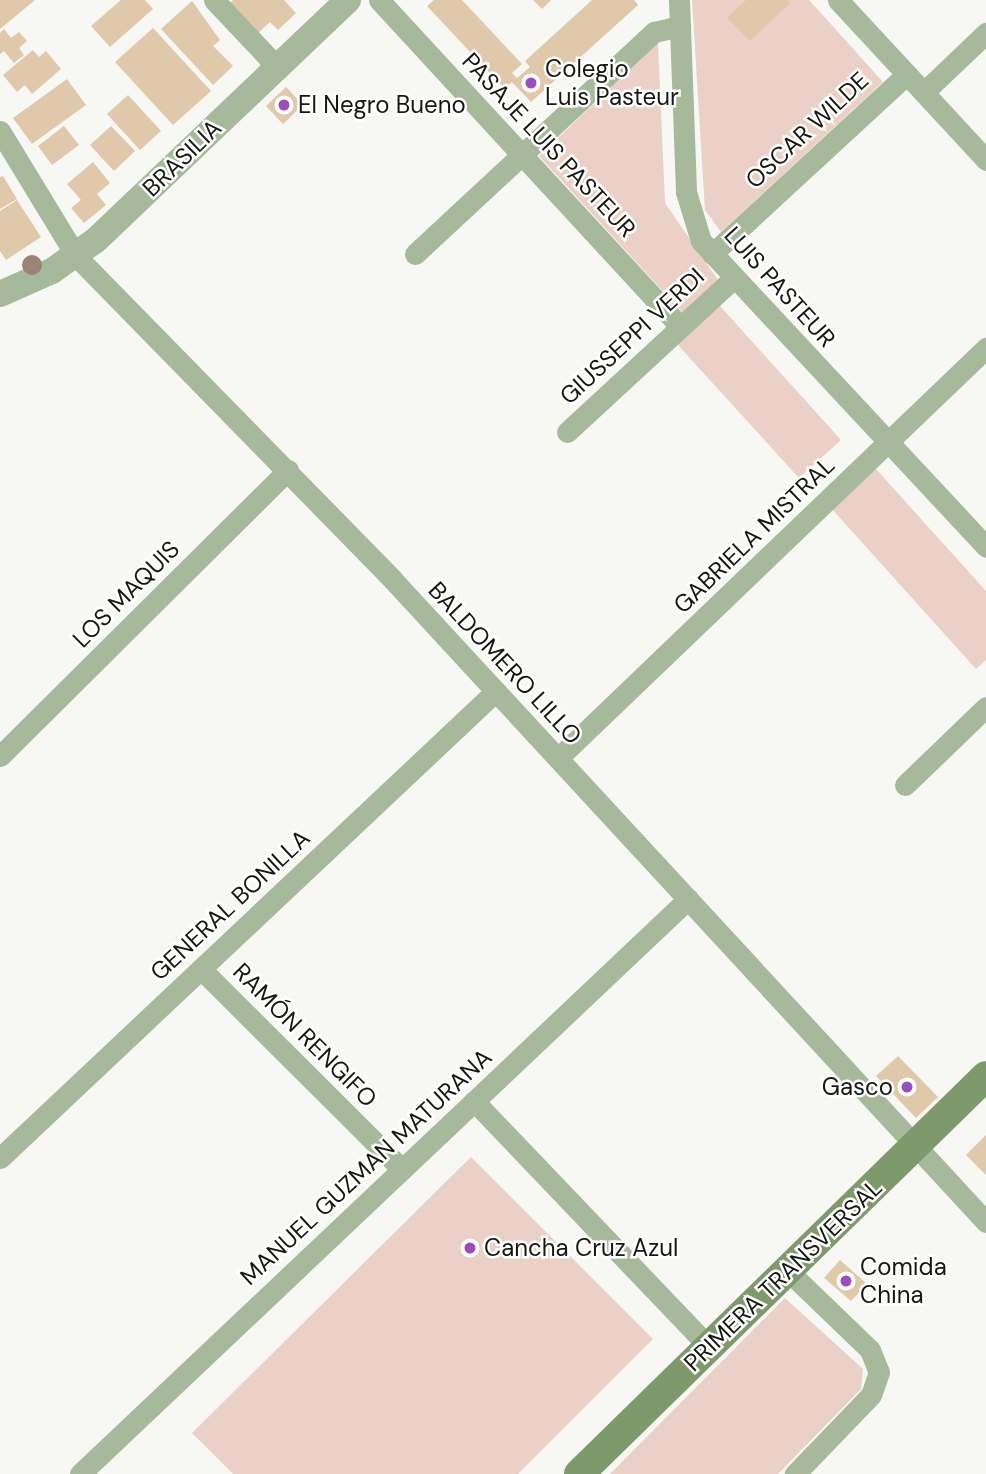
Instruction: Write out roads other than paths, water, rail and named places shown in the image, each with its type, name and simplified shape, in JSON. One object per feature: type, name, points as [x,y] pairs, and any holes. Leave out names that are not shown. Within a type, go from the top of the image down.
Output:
[{"type":"main road","name":"PRIMERA TRANSVERSAL","points":[[579,1474],[986,1076]]},
{"type":"street","points":[[214,0],[278,68]]},
{"type":"street","name":"BRASILIA","points":[[0,294],[76,256],[348,0]]},
{"type":"street","name":"PASAJE LUIS PASTEUR","points":[[379,0],[681,327]]},
{"type":"street","name":"LUIS PASTEUR","points":[[679,0],[688,209],[712,254],[986,547]]},
{"type":"street","points":[[838,0],[986,160]]},
{"type":"street","points":[[415,254],[654,32],[680,26]]},
{"type":"street","points":[[924,92],[986,33]]},
{"type":"street","name":"OSCAR WILDE","points":[[712,254],[906,74]]},
{"type":"street","name":"BALDOMERO LILLO","points":[[0,131],[76,256],[288,470],[496,691],[986,1222]]},
{"type":"street","name":"GIUSSEPPI VERDI","points":[[567,432],[734,278]]},
{"type":"street","name":"GABRIELA MISTRAL","points":[[558,758],[986,348]]},
{"type":"street","name":"LOS MAQUIS","points":[[0,756],[288,470]]},
{"type":"street","name":"GENERAL BONILLA","points":[[0,1158],[496,691]]},
{"type":"street","points":[[905,785],[986,707]]},
{"type":"street","name":"MANUEL GUZMAN MATURANA","points":[[79,1474],[688,899]]},
{"type":"street","name":"RAMÓN RENGIFO","points":[[201,969],[402,1169]]},
{"type":"street","points":[[474,1101],[709,1347]]},
{"type":"street","points":[[787,1270],[870,1350],[879,1371],[871,1395],[795,1474]]},
{"type":"place","name":"Colegio Luis Pasteur","points":[[531,83]]},
{"type":"place","name":"El Negro Bueno","points":[[284,105]]},
{"type":"place","name":"Gasco","points":[[907,1087]]},
{"type":"place","name":"Cancha Cruz Azul","points":[[470,1248]]},
{"type":"place","name":"Comida China","points":[[846,1281]]}]
